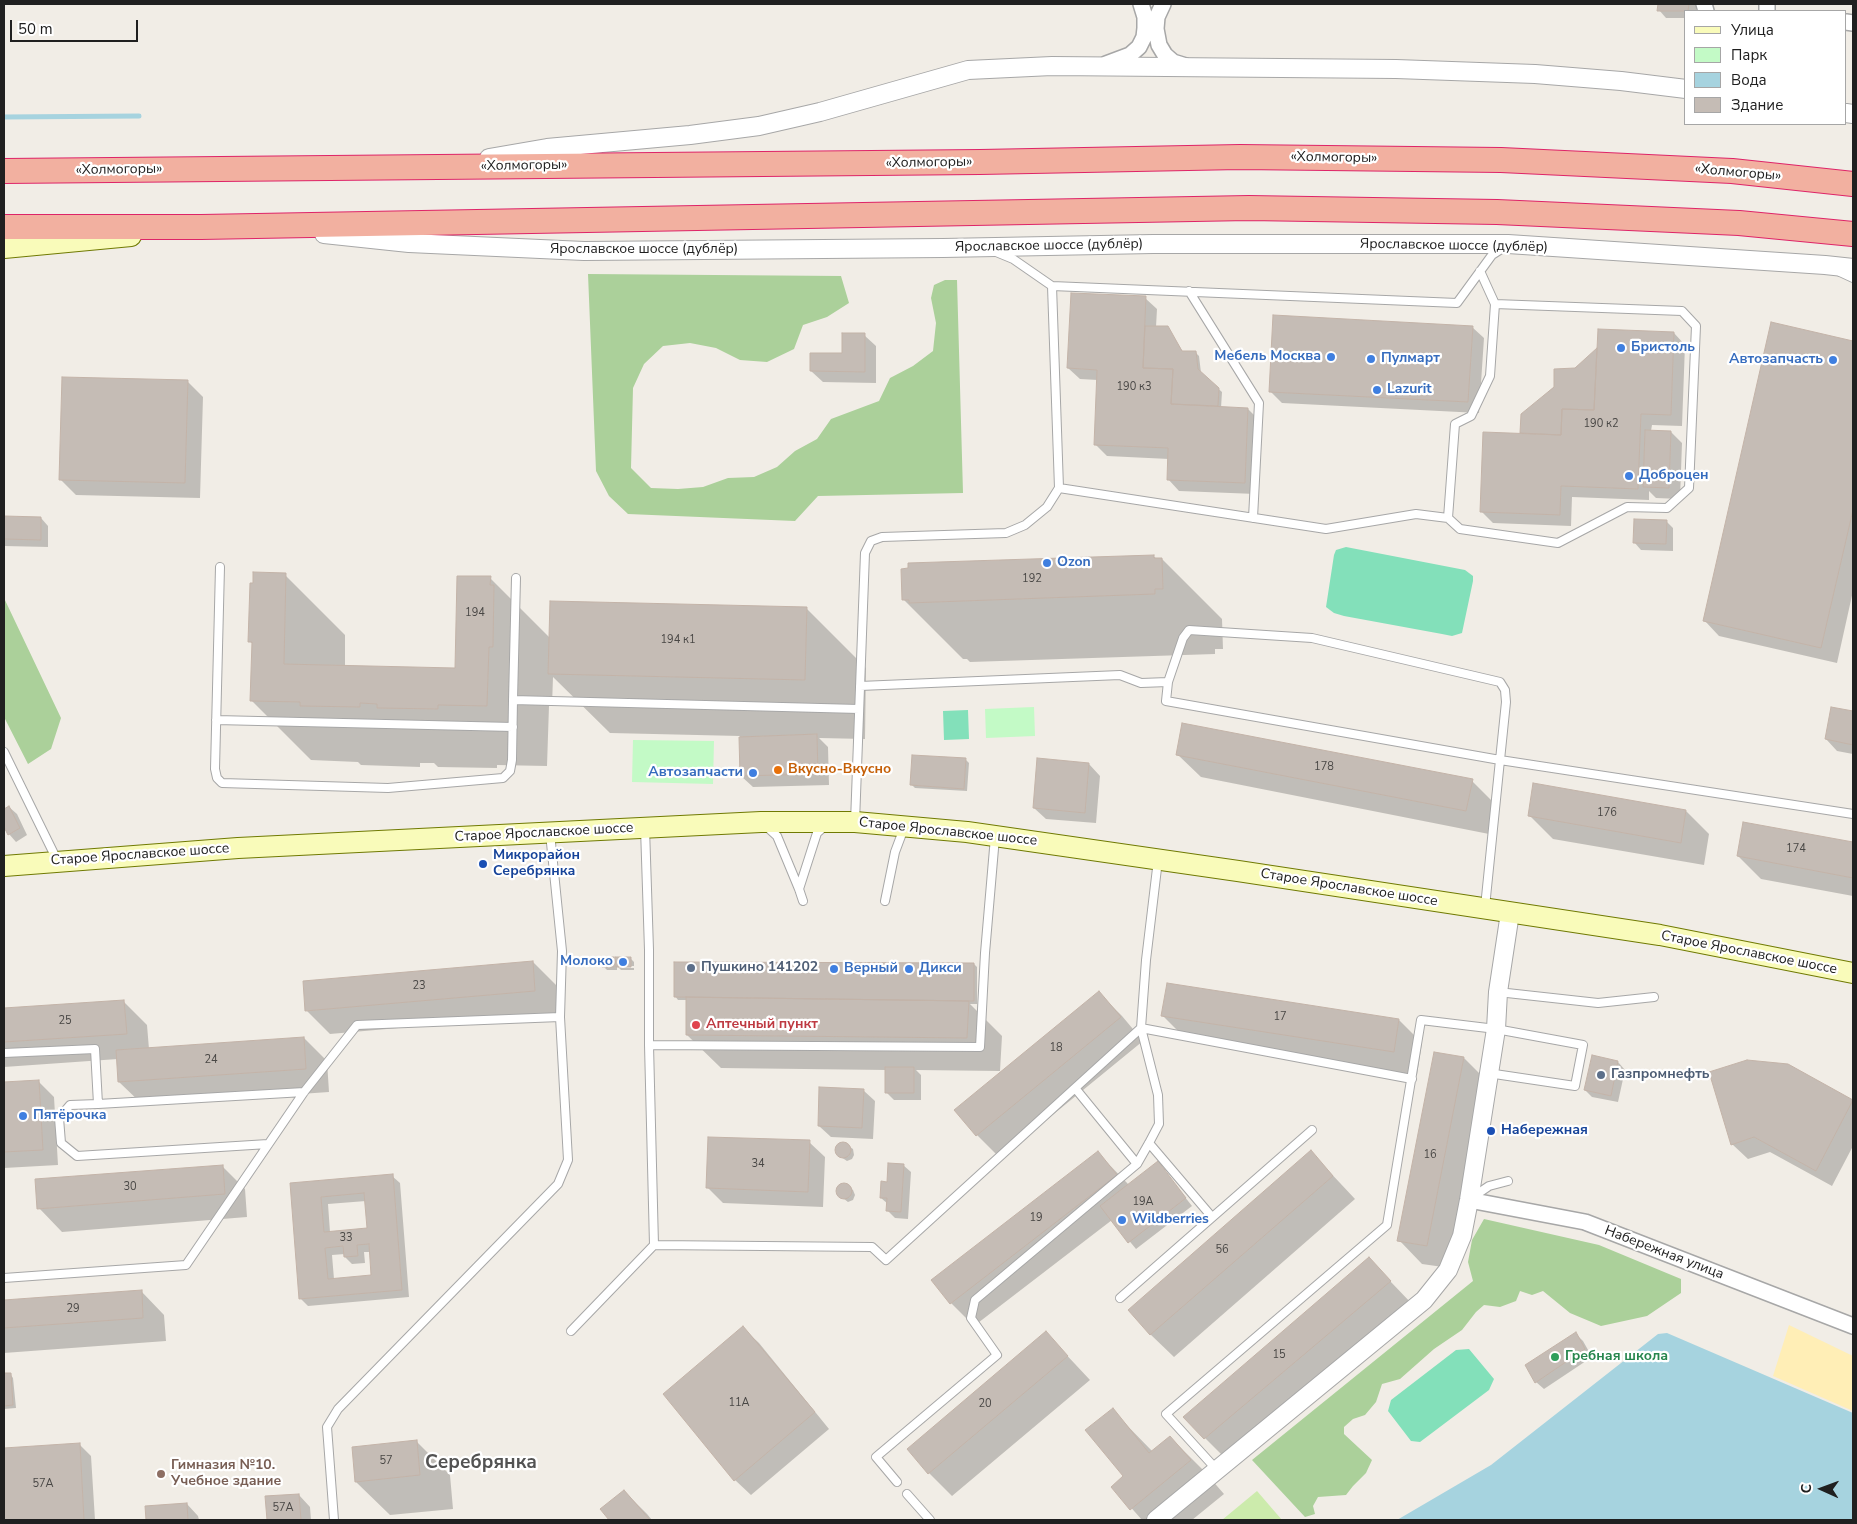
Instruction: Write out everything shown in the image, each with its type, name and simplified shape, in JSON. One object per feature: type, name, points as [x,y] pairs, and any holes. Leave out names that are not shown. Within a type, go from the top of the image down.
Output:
[{"type":"highway","name":"«Холмогоры»","points":[[4,171],[990,162],[1240,157],[1502,160],[1732,171],[1853,184]]},
{"type":"highway","points":[[4,227],[201,227],[1249,208],[1497,212],[1739,223],[1853,234]]},
{"type":"main road","points":[[4,162],[111,171]]},
{"type":"main road","points":[[4,248],[86,241],[201,227]]},
{"type":"main road","name":"Старое Ярославское шоссе","points":[[4,866],[238,848],[761,822],[854,822],[934,828],[995,836],[1660,935],[1853,973]]},
{"type":"street","points":[[1100,66],[1130,56],[1138,47],[1144,37],[1145,28],[1145,16],[1141,4]]},
{"type":"street","points":[[1163,4],[1157,17],[1156,30],[1159,45],[1165,55],[1173,62],[1190,67]]},
{"type":"street","points":[[443,167],[547,148],[690,135],[759,126],[820,112],[968,70],[1052,66],[1396,69],[1535,74],[1681,87]]},
{"type":"street","name":"Ярославское шоссе (дублёр)","points":[[244,226],[409,242],[584,251],[1153,244],[1508,244],[1853,268]]},
{"type":"street","points":[[1156,1520],[1424,1300],[1448,1270],[1462,1236],[1469,1200],[1496,1029],[1498,992],[1510,913]]},
{"type":"street","name":"Набережная улица","points":[[1469,1200],[1585,1222],[1853,1326]]},
{"type":"lane","points":[[943,248],[986,249],[1014,259],[1052,286],[1457,303],[1492,255],[1508,244]]},
{"type":"lane","points":[[1825,265],[1853,278]]},
{"type":"lane","points":[[1448,518],[1455,424],[1471,416],[1490,376],[1495,304],[1480,271]]},
{"type":"lane","points":[[854,822],[865,553],[871,541],[882,537],[1006,533],[1025,525],[1047,506],[1059,488],[1052,286]]},
{"type":"lane","points":[[1189,291],[1259,403],[1252,518]]},
{"type":"lane","points":[[1059,488],[1326,529],[1416,514],[1448,518],[1460,529],[1558,543],[1627,507],[1668,508],[1689,488],[1696,326],[1682,311],[1495,304]]},
{"type":"lane","points":[[220,566],[215,769],[217,778],[222,784],[388,788],[503,778],[510,771],[512,760],[516,578]]},
{"type":"lane","points":[[1485,909],[1500,760],[1506,702],[1505,690],[1500,682],[1312,638],[1189,630],[1183,638],[1168,682],[1166,701],[1500,760],[1853,814]]},
{"type":"lane","points":[[860,686],[1120,675],[1141,683],[1168,682]]},
{"type":"lane","points":[[514,700],[859,709]]},
{"type":"lane","points":[[216,720],[513,727]]},
{"type":"lane","points":[[4,752],[58,861]]},
{"type":"lane","points":[[799,889],[818,833],[831,821]]},
{"type":"lane","points":[[761,822],[777,836],[803,901]]},
{"type":"lane","points":[[885,901],[895,852],[905,826]]},
{"type":"lane","points":[[571,1331],[654,1245],[645,828]]},
{"type":"lane","points":[[334,1520],[327,1427],[338,1409],[558,1184],[568,1160],[560,1017],[562,951],[550,833]]},
{"type":"lane","points":[[649,1045],[980,1047],[985,953],[995,836]]},
{"type":"lane","points":[[897,1482],[876,1457],[997,1355],[970,1318],[974,1300],[1137,1164],[1159,1124],[1158,1095],[1141,1028],[1146,960],[1158,860]]},
{"type":"lane","points":[[1498,992],[1598,1002],[1654,996]]},
{"type":"lane","points":[[4,1278],[186,1265],[304,1092],[358,1025],[560,1017]]},
{"type":"lane","points":[[1217,1470],[1166,1414],[1387,1225],[1421,1020],[1496,1029],[1582,1045],[1575,1086],[1488,1073]]},
{"type":"lane","points":[[654,1245],[872,1247],[886,1260],[1141,1028]]},
{"type":"lane","points":[[1141,1028],[1412,1079]]},
{"type":"lane","points":[[4,1054],[95,1049],[98,1104]]},
{"type":"lane","points":[[1075,1088],[1137,1164]]},
{"type":"lane","points":[[268,1144],[77,1156],[61,1143],[59,1118],[70,1105],[304,1092]]},
{"type":"lane","points":[[1120,1298],[1312,1130]]},
{"type":"lane","points":[[1149,1143],[1212,1217]]},
{"type":"lane","points":[[1469,1200],[1490,1186],[1508,1181]]},
{"type":"lane","points":[[907,1494],[930,1520]]},
{"type":"green space","points":[[588,274],[841,276],[849,303],[827,317],[803,325],[794,349],[767,362],[740,360],[716,348],[690,343],[663,346],[644,364],[633,388],[631,468],[651,488],[678,489],[703,487],[728,478],[754,477],[777,467],[795,451],[817,439],[831,419],[879,401],[890,378],[913,366],[933,351],[936,323],[931,298],[934,285],[945,280],[957,280],[963,493],[818,496],[795,521],[628,514],[609,496],[596,471]]},
{"type":"green space","points":[[1346,547],[1465,570],[1473,576],[1473,581],[1462,633],[1452,636],[1334,613],[1326,607],[1334,555],[1336,550]]},
{"type":"green space","points":[[4,598],[61,718],[51,749],[28,764],[4,717]]},
{"type":"green space","points":[[1034,707],[1035,736],[986,738],[985,709]]},
{"type":"green space","points":[[968,710],[969,739],[944,740],[943,711]]},
{"type":"green space","points":[[633,740],[714,741],[713,784],[632,782]]},
{"type":"green space","points":[[1484,1219],[1599,1245],[1681,1279],[1681,1293],[1647,1316],[1601,1326],[1570,1313],[1543,1291],[1532,1295],[1520,1291],[1516,1301],[1500,1307],[1484,1305],[1462,1330],[1434,1349],[1400,1379],[1382,1384],[1376,1402],[1365,1415],[1353,1419],[1344,1427],[1344,1434],[1372,1460],[1366,1473],[1346,1495],[1318,1497],[1313,1506],[1315,1514],[1305,1517],[1252,1460],[1473,1281],[1468,1262],[1472,1240]]},
{"type":"green space","points":[[1469,1349],[1494,1379],[1489,1390],[1420,1442],[1411,1441],[1388,1411],[1391,1400],[1456,1350]]},
{"type":"green space","points":[[1257,1491],[1282,1520],[1222,1520]]},
{"type":"sand","points":[[1789,1325],[1853,1356],[1853,1411],[1773,1376]]},
{"type":"water","points":[[1667,1333],[1853,1413],[1853,1520],[1397,1520],[1491,1465],[1658,1334]]},
{"type":"building","points":[[1658,4],[1689,4],[1688,10],[1684,11],[1657,11]]},
{"type":"building","points":[[1071,293],[1146,296],[1143,368],[1173,369],[1171,404],[1248,408],[1245,483],[1167,480],[1168,448],[1094,445],[1097,370],[1067,368]]},
{"type":"building","name":"Пулмарт","points":[[1273,315],[1473,326],[1468,402],[1269,392]]},
{"type":"building","points":[[1771,322],[1853,341],[1853,510],[1821,648],[1703,621]]},
{"type":"building","points":[[1145,326],[1168,326],[1182,351],[1196,351],[1198,369],[1219,388],[1218,406],[1171,404],[1173,369],[1143,368]]},
{"type":"building","points":[[1598,329],[1674,332],[1671,415],[1641,414],[1638,489],[1561,486],[1560,515],[1480,512],[1483,432],[1561,435],[1562,409],[1594,410]]},
{"type":"building","points":[[842,333],[865,333],[865,372],[810,371],[810,353],[842,353]]},
{"type":"building","points":[[1597,348],[1594,410],[1562,409],[1561,435],[1520,433],[1521,414],[1554,387],[1554,369],[1575,368]]},
{"type":"building","points":[[62,377],[188,380],[185,483],[59,480]]},
{"type":"building","points":[[1645,430],[1671,431],[1669,488],[1643,487]]},
{"type":"building","points":[[4,516],[41,517],[41,540],[4,539]]},
{"type":"building","points":[[1634,519],[1667,520],[1666,544],[1633,543]]},
{"type":"building","points":[[1154,555],[1154,558],[1162,558],[1163,589],[1155,589],[1155,594],[909,603],[909,600],[902,600],[901,569],[908,568],[908,563]]},
{"type":"building","points":[[253,572],[286,573],[284,664],[455,668],[457,576],[491,576],[490,585],[494,585],[493,647],[489,647],[487,706],[438,705],[438,709],[377,708],[377,704],[360,703],[360,707],[300,706],[300,702],[250,701],[252,642],[248,642],[250,583],[253,583]]},
{"type":"building","points":[[550,601],[807,607],[805,680],[548,674]]},
{"type":"building","points":[[1831,707],[1853,711],[1853,745],[1825,739]]},
{"type":"building","points":[[1182,723],[1473,779],[1466,811],[1176,755]]},
{"type":"building","points":[[817,734],[818,774],[740,776],[739,737]]},
{"type":"building","points":[[912,755],[966,758],[964,789],[910,785]]},
{"type":"building","points":[[1037,758],[1089,763],[1085,813],[1033,808]]},
{"type":"building","points":[[1533,783],[1686,810],[1681,843],[1528,816]]},
{"type":"building","points":[[9,806],[20,828],[8,835],[4,827],[4,809]]},
{"type":"building","points":[[1743,822],[1853,842],[1853,878],[1737,856]]},
{"type":"building","points":[[602,957],[614,957],[614,967],[602,967]]},
{"type":"building","name":"Молоко","points":[[615,957],[631,957],[631,967],[616,967]]},
{"type":"building","points":[[533,961],[535,991],[305,1011],[303,981]]},
{"type":"building","points":[[674,962],[974,963],[974,1001],[674,997]]},
{"type":"building","points":[[1167,983],[1399,1019],[1394,1052],[1161,1016]]},
{"type":"building","points":[[1099,991],[1121,1017],[976,1136],[954,1110]]},
{"type":"building","points":[[686,997],[969,1001],[967,1038],[686,1035]]},
{"type":"building","points":[[124,1000],[127,1034],[4,1042],[4,1008]]},
{"type":"building","points":[[304,1037],[306,1069],[118,1082],[116,1050]]},
{"type":"building","points":[[1434,1052],[1464,1057],[1427,1246],[1397,1241]]},
{"type":"building","name":"Газпромнефть","points":[[1592,1055],[1618,1061],[1611,1096],[1584,1090]]},
{"type":"building","points":[[1747,1060],[1788,1064],[1853,1100],[1816,1171],[1754,1137],[1731,1145],[1709,1072]]},
{"type":"building","points":[[885,1067],[914,1067],[914,1093],[885,1093]]},
{"type":"building","name":"Пятёрочка","points":[[39,1080],[43,1150],[4,1152],[4,1082]]},
{"type":"building","points":[[819,1087],[864,1089],[862,1128],[818,1126]]},
{"type":"building","points":[[708,1137],[810,1140],[808,1192],[706,1188]]},
{"type":"building","points":[[843,1142],[849,1144],[851,1150],[849,1156],[843,1158],[837,1156],[835,1150],[837,1144]]},
{"type":"building","points":[[1311,1150],[1333,1176],[1150,1335],[1128,1310]]},
{"type":"building","points":[[1098,1151],[1117,1175],[950,1304],[931,1280]]},
{"type":"building","points":[[1158,1161],[1186,1198],[1128,1243],[1100,1206]]},
{"type":"building","points":[[888,1163],[904,1164],[901,1212],[886,1211],[887,1198],[880,1198],[881,1181],[887,1182]]},
{"type":"building","points":[[223,1165],[225,1194],[37,1209],[35,1179]]},
{"type":"building","points":[[393,1174],[402,1290],[299,1299],[290,1183]],"holes":[[[364,1193],[367,1228],[324,1232],[321,1197]],[[369,1244],[371,1275],[328,1279],[325,1248],[343,1246],[344,1257],[358,1256],[357,1245]]]},
{"type":"building","points":[[844,1183],[850,1185],[852,1191],[850,1197],[844,1199],[838,1197],[836,1191],[838,1185]]},
{"type":"building","points":[[1369,1257],[1391,1281],[1204,1439],[1183,1417]]},
{"type":"building","points":[[142,1290],[143,1318],[4,1328],[4,1300]]},
{"type":"building","points":[[743,1326],[815,1412],[734,1481],[663,1394]]},
{"type":"building","points":[[1046,1331],[1068,1356],[928,1474],[907,1449]]},
{"type":"building","name":"Гребная школа","points":[[1576,1332],[1585,1349],[1535,1383],[1525,1365]]},
{"type":"building","points":[[4,1373],[11,1373],[13,1405],[4,1406]]},
{"type":"building","points":[[1113,1408],[1149,1453],[1170,1436],[1191,1460],[1130,1510],[1111,1487],[1123,1476],[1085,1430]]},
{"type":"building","points":[[417,1440],[420,1475],[355,1482],[352,1447]]},
{"type":"building","points":[[80,1443],[84,1520],[4,1520],[4,1448]]},
{"type":"building","points":[[624,1490],[650,1520],[609,1520],[600,1509]]},
{"type":"building","points":[[299,1494],[301,1520],[267,1520],[265,1496]]},
{"type":"building","points":[[187,1503],[188,1520],[146,1520],[145,1506]]},
{"type":"waterway","points":[[4,117],[139,116]]},
{"type":"place","name":"Бристоль","points":[[1621,348]]},
{"type":"place","name":"Мебель Москва","points":[[1331,357]]},
{"type":"place","name":"Пулмарт","points":[[1371,359]]},
{"type":"place","name":"Автозапчасть","points":[[1833,360]]},
{"type":"place","name":"Lazurit","points":[[1377,390]]},
{"type":"place","name":"Доброцен","points":[[1629,476]]},
{"type":"place","name":"Ozon","points":[[1047,563]]},
{"type":"place","name":"Вкусно-Вкусно","points":[[778,770]]},
{"type":"place","name":"Автозапчасти","points":[[753,773]]},
{"type":"place","name":"Микрорайон Серебрянка","points":[[483,864]]},
{"type":"place","name":"Молоко","points":[[623,962]]},
{"type":"place","name":"Пушкино 141202","points":[[691,968]]},
{"type":"place","name":"Верный","points":[[834,969]]},
{"type":"place","name":"Дикси","points":[[909,969]]},
{"type":"place","name":"Аптечный пункт","points":[[696,1025]]},
{"type":"place","name":"Газпромнефть","points":[[1601,1075]]},
{"type":"place","name":"Пятёрочка","points":[[23,1116]]},
{"type":"place","name":"Набережная","points":[[1491,1131]]},
{"type":"place","name":"Wildberries","points":[[1122,1220]]},
{"type":"place","name":"Гребная школа","points":[[1555,1357]]},
{"type":"place","name":"Гимназия №10. Учебное здание","points":[[161,1474]]},
{"type":"district","name":"Серебрянка","points":[[481,1463]]}]
